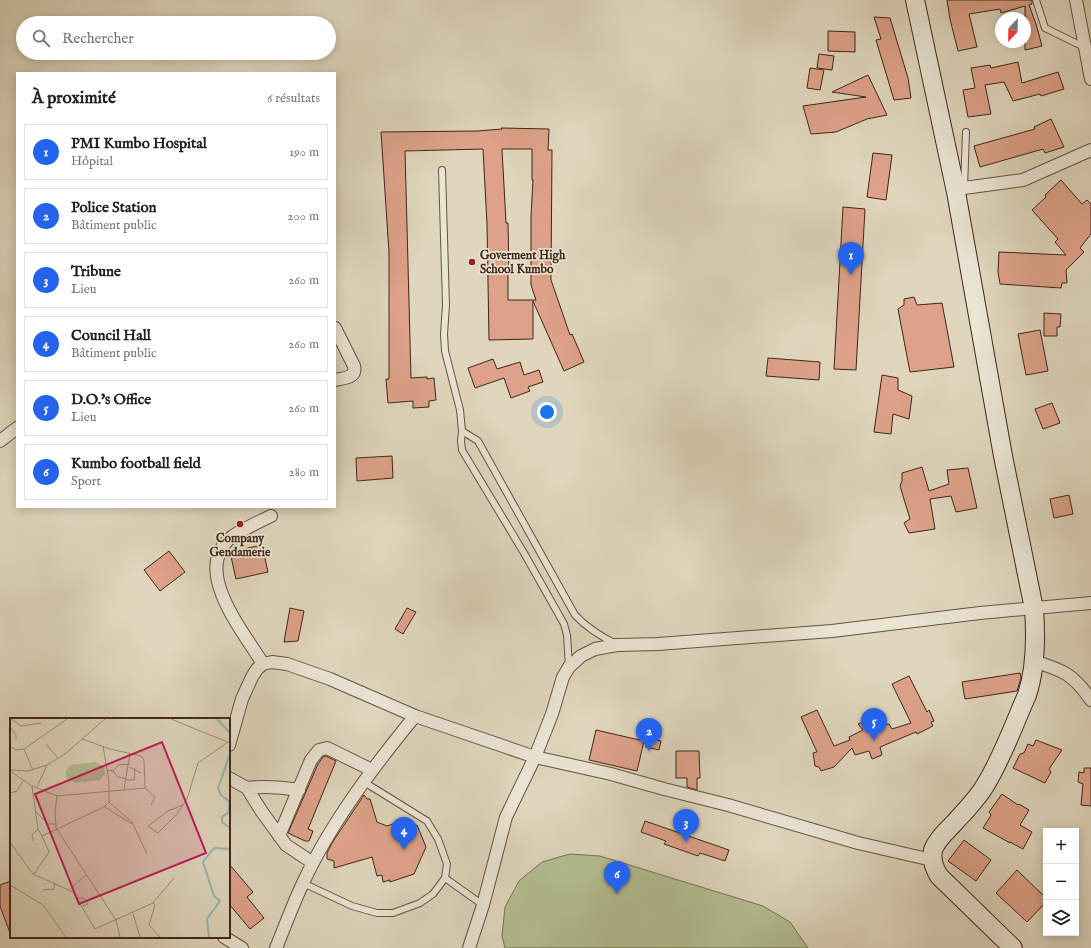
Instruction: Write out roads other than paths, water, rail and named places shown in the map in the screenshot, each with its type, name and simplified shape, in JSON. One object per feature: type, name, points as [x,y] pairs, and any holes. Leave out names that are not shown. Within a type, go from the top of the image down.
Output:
[{"type":"street","points":[[915,0],[960,190],[1003,456],[1034,609],[1036,632],[1031,684],[996,764],[986,784],[973,803],[938,840],[933,850],[932,860],[934,869],[939,876],[1013,948]]},
{"type":"street","points":[[1076,0],[1091,79]]},
{"type":"street","points":[[960,190],[1022,180],[1091,150]]},
{"type":"street","points":[[336,330],[355,370],[354,375],[336,380]]},
{"type":"street","points":[[0,441],[16,429]]},
{"type":"street","points":[[264,664],[224,601],[219,588],[216,565],[219,554],[232,536],[272,516]]},
{"type":"street","points":[[470,948],[506,817],[535,757],[552,714],[563,677],[569,666],[581,656],[595,649],[617,645],[673,643],[826,632],[980,613],[1091,603]]},
{"type":"street","points":[[1033,661],[1058,668],[1082,687],[1091,700]]},
{"type":"street","points":[[230,741],[242,699],[257,669],[264,664],[272,662],[287,664],[330,679],[415,716],[535,757],[612,774],[728,805],[871,846],[932,860]]},
{"type":"street","points":[[276,948],[303,883],[332,831],[372,770],[415,716]]},
{"type":"street","points":[[279,836],[311,760],[319,750],[327,748],[372,770]]},
{"type":"street","points":[[230,779],[247,788],[286,845],[313,863]]},
{"type":"street","points":[[247,788],[262,786],[299,790]]},
{"type":"street","points":[[226,938],[242,948]]},
{"type":"lane","points":[[1036,0],[1045,28],[1084,47]]},
{"type":"lane","points":[[960,190],[966,132]]},
{"type":"lane","points":[[442,170],[446,305],[444,334],[445,351],[460,410],[462,450],[524,553],[564,624],[567,635],[569,666]]},
{"type":"lane","points":[[462,431],[478,441],[575,615],[583,624],[594,632],[617,645]]},
{"type":"lane","points":[[303,883],[352,906],[376,913],[393,913],[420,903],[433,894],[445,878],[447,864],[438,839],[427,821],[364,782]]},
{"type":"lane","points":[[445,878],[483,905]]},
{"type":"place","name":"Goverment High School Kumbo","points":[[472,262]]},
{"type":"place","name":"PMI Kumbo Hospital","points":[[851,275]]},
{"type":"place","name":"Company Gendamerie","points":[[240,524]]},
{"type":"place","name":"D.O.'s Office","points":[[874,741]]},
{"type":"place","name":"Police Station","points":[[649,751]]},
{"type":"place","name":"Tribune","points":[[686,842]]},
{"type":"place","name":"Council Hall","points":[[404,850]]},
{"type":"place","name":"Kumbo football field","points":[[617,894]]}]
